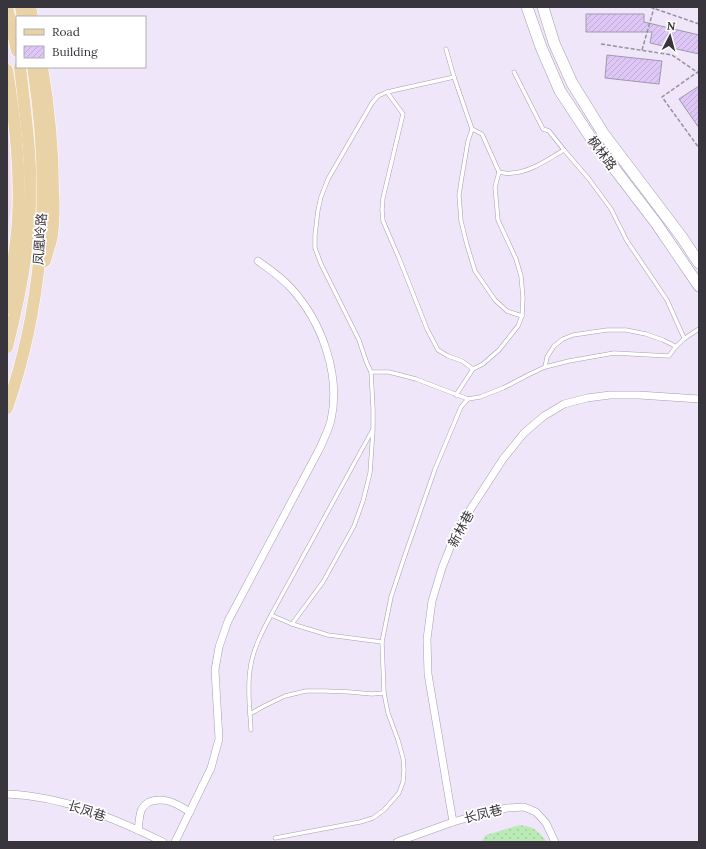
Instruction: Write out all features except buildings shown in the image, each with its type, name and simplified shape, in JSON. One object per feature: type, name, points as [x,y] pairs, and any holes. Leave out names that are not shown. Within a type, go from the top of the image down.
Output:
[{"type":"main road","points":[[7,7],[16,47]]},
{"type":"main road","name":"枫林路","points":[[527,7],[540,47],[560,91],[591,138],[656,223],[699,286]]},
{"type":"main road","name":"枫林路","points":[[543,7],[554,43],[576,90],[603,133],[681,236],[699,263]]},
{"type":"main road","name":"凤凰岭路","points":[[7,346],[20,288],[28,236],[30,196],[27,138],[20,68]]},
{"type":"main road","name":"凤凰岭路","points":[[7,408],[25,345],[35,295],[40,251],[42,216],[41,137],[33,68]]},
{"type":"main road","points":[[35,295],[52,236],[53,220],[54,180],[52,145],[42,68]]},
{"type":"main road","points":[[7,70],[16,143],[19,206],[11,281],[7,346]]},
{"type":"street","points":[[175,842],[211,768],[219,739],[215,670],[219,646],[228,621],[321,446],[331,422],[334,395],[332,375],[326,349],[316,326],[303,304],[291,288],[276,273],[258,261]]},
{"type":"street","name":"新林巷","points":[[453,822],[428,674],[427,639],[432,601],[442,568],[458,530],[503,459],[524,432],[544,416],[564,404],[587,398],[610,396],[639,395],[699,399]]},
{"type":"street","name":"长凤巷","points":[[7,794],[37,797],[76,806],[138,830],[163,842]]},
{"type":"street","points":[[138,830],[141,811],[146,804],[154,800],[164,799],[176,803],[190,812]]},
{"type":"street","name":"长凤巷","points":[[397,842],[453,822],[507,808],[524,807],[536,812],[546,823],[555,842]]},
{"type":"lane","points":[[446,50],[472,129],[468,141],[459,195],[461,221],[475,271],[495,300],[507,311],[522,316]]},
{"type":"lane","points":[[514,72],[543,129],[549,130],[589,179],[611,209],[628,241],[667,300],[684,338]]},
{"type":"lane","points":[[292,624],[323,582],[354,526],[363,501],[370,473],[373,430],[371,372],[359,340],[321,264],[316,248],[315,229],[321,198],[328,179],[372,103],[378,96],[387,92],[454,77]]},
{"type":"lane","points":[[387,92],[403,114],[383,198],[383,221],[427,328],[438,350],[448,356],[462,361],[473,369]]},
{"type":"lane","points":[[456,395],[473,369],[483,364],[499,350],[518,326],[522,316],[524,298],[521,276],[516,259],[498,220],[495,187],[499,172],[482,134],[472,129]]},
{"type":"lane","points":[[499,172],[511,174],[526,171],[564,150]]},
{"type":"lane","points":[[371,372],[389,372],[468,399],[480,397],[503,388],[545,367],[569,361],[614,353],[669,356],[675,346],[684,338],[699,329]]},
{"type":"lane","points":[[545,367],[547,357],[554,346],[562,339],[573,335],[607,330],[626,330],[646,334],[675,346]]},
{"type":"lane","points":[[275,838],[360,822],[373,818],[384,810],[399,793],[403,782],[403,758],[388,713],[384,693],[382,642],[384,627],[393,591],[435,469],[461,407],[468,399]]},
{"type":"lane","points":[[251,730],[248,686],[250,669],[261,635],[271,614],[373,430]]},
{"type":"lane","points":[[271,614],[292,624],[328,635],[382,642]]},
{"type":"lane","points":[[250,714],[285,696],[306,692],[338,691],[372,694],[384,693]]},
{"type":"path","points":[[650,7],[699,24]]},
{"type":"path","points":[[642,50],[654,8]]},
{"type":"path","points":[[601,44],[672,55],[698,72],[662,97],[699,148]]},
{"type":"shaded area","points":[[7,130],[9,142],[11,205],[7,236]]},
{"type":"green space","points":[[520,825],[536,830],[547,842],[481,842],[486,835]]}]
